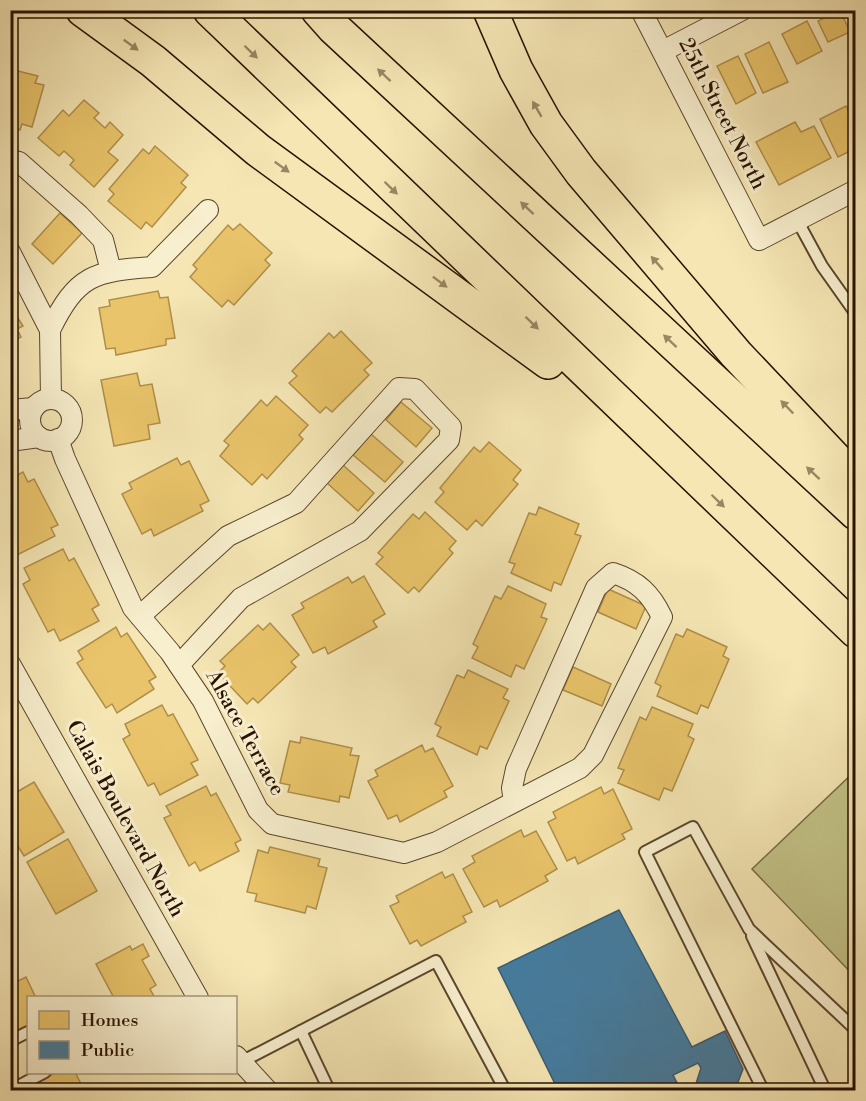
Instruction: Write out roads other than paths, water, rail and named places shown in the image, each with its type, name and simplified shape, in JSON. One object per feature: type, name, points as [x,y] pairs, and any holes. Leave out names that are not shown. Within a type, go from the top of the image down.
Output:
[{"type":"highway","points":[[83,10],[153,61],[258,150],[563,374],[686,470]]},
{"type":"highway","points":[[210,10],[855,631]]},
{"type":"highway","points":[[318,10],[351,44],[855,513]]},
{"type":"highway","points":[[490,10],[516,70],[546,124],[581,172],[736,354],[855,481]]},
{"type":"street","name":"25th Street North","points":[[641,10],[759,240],[797,220]]},
{"type":"street","points":[[663,51],[742,10]]},
{"type":"street","points":[[10,160],[19,162],[103,240],[111,271]]},
{"type":"street","points":[[797,220],[855,190]]},
{"type":"street","points":[[49,438],[30,420],[43,403],[50,330],[62,305],[79,286],[99,273],[152,267],[208,210]]},
{"type":"street","points":[[10,252],[50,330]]},
{"type":"street","points":[[141,616],[228,536],[296,503],[399,388],[415,389],[451,427],[449,440],[360,531],[241,598],[179,665]]},
{"type":"street","points":[[10,410],[43,403],[64,404],[71,416],[69,430],[49,438],[10,441]]},
{"type":"street","name":"Alsace Terrace","points":[[49,438],[123,588],[203,701],[258,810],[272,824],[404,853],[437,842],[580,768],[593,754],[662,617],[651,596],[630,578],[614,573],[596,588],[516,769],[512,788],[514,802]]},
{"type":"street","name":"Calais Boulevard North","points":[[10,664],[197,996]]},
{"type":"street","points":[[238,1059],[267,1090]]},
{"type":"lane","points":[[797,220],[822,266],[855,314]]},
{"type":"lane","points":[[763,1090],[645,852],[693,827],[748,929],[825,1090]]},
{"type":"lane","points":[[748,929],[855,1030]]},
{"type":"lane","points":[[238,1059],[300,1031],[436,961],[505,1090]]},
{"type":"lane","points":[[300,1031],[329,1090]]},
{"type":"lane","points":[[10,1041],[27,1032]]},
{"type":"lane","points":[[10,1090],[41,1074]]}]
